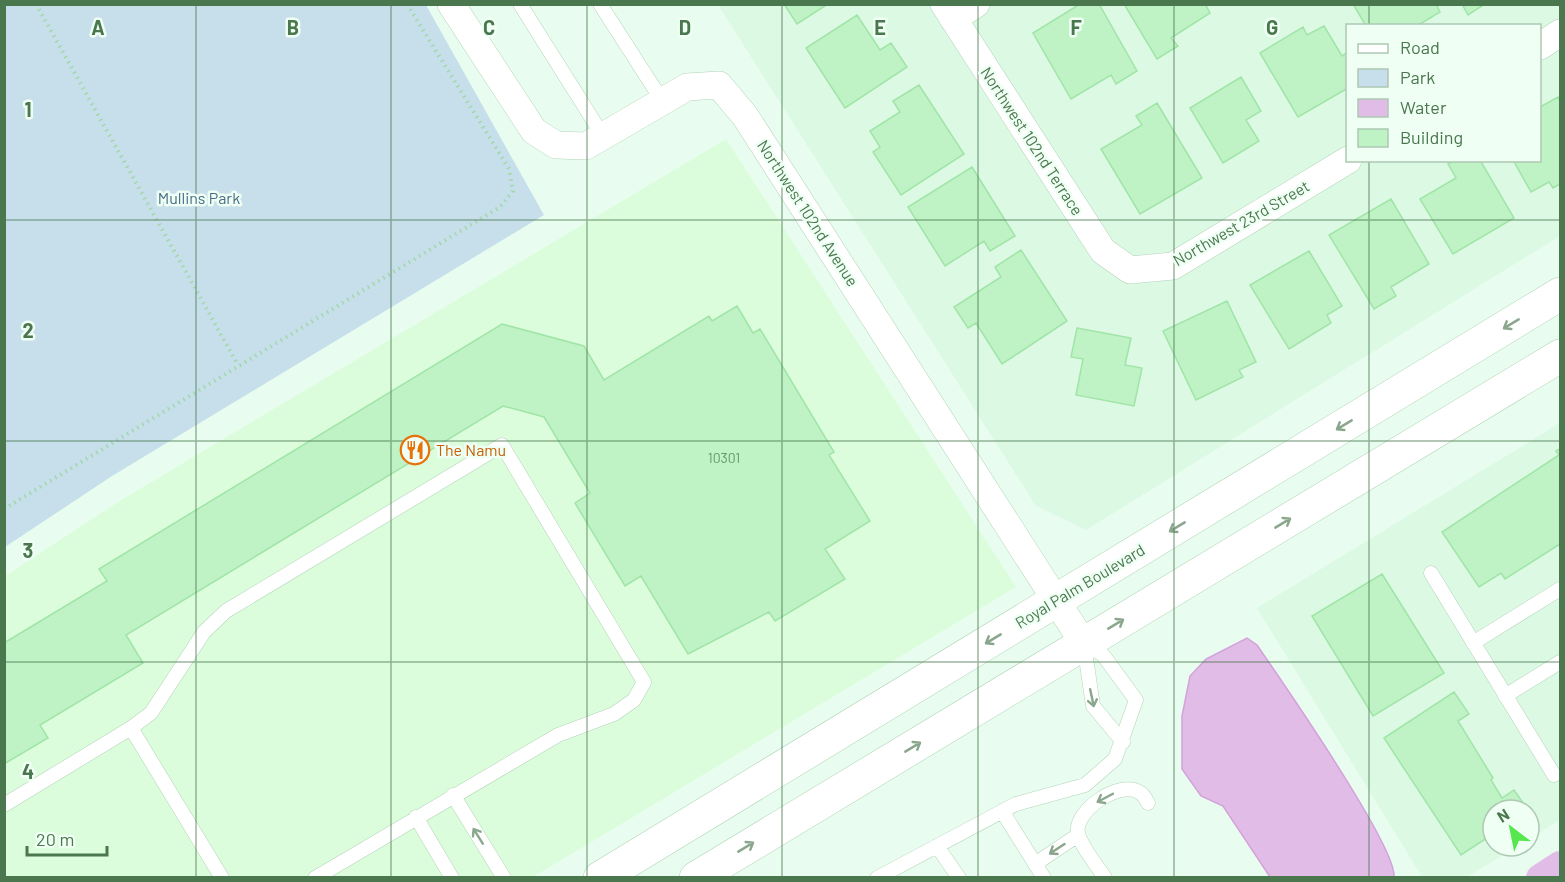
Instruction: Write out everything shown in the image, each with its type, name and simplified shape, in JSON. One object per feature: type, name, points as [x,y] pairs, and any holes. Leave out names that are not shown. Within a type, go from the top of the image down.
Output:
[{"type":"main road","name":"Royal Palm Boulevard","points":[[600,878],[1560,294]]},
{"type":"main road","points":[[696,878],[1560,356]]},
{"type":"street","name":"Northwest 102nd Avenue","points":[[452,4],[534,131],[555,145],[586,146],[687,87],[719,85],[745,116],[1084,644]]},
{"type":"street","points":[[948,12],[976,4]]},
{"type":"street","name":"Northwest 102nd Terrace","points":[[948,12],[1103,251],[1130,270]]},
{"type":"street","points":[[1541,44],[1560,33]]},
{"type":"street","name":"Northwest 23rd Street","points":[[1130,270],[1173,266],[1346,161]]},
{"type":"lane","points":[[520,4],[603,135]]},
{"type":"lane","points":[[600,4],[663,102]]},
{"type":"lane","points":[[4,805],[131,728],[151,713],[204,632],[226,611],[502,445],[644,682],[634,700],[614,714],[558,735],[315,878]]},
{"type":"lane","points":[[1431,573],[1554,776]]},
{"type":"lane","points":[[1473,642],[1560,589]]},
{"type":"lane","points":[[1084,644],[1093,706],[1123,742]]},
{"type":"lane","points":[[877,878],[1016,804],[1085,785],[1115,759],[1123,742],[1136,700],[1103,656],[1084,644]]},
{"type":"lane","points":[[1505,696],[1560,662]]},
{"type":"lane","points":[[131,728],[222,878]]},
{"type":"lane","points":[[1105,878],[1078,835],[1078,822],[1084,810],[1119,791],[1132,789],[1141,793],[1148,803]]},
{"type":"lane","points":[[453,795],[504,878]]},
{"type":"lane","points":[[1002,811],[1044,878]]},
{"type":"lane","points":[[416,817],[452,878]]},
{"type":"lane","points":[[1035,864],[1078,835]]},
{"type":"lane","points":[[937,846],[959,878]]},
{"type":"path","points":[[36,4],[238,365]]},
{"type":"path","points":[[4,509],[500,207],[513,191],[509,170],[407,4]]},
{"type":"shaded area","points":[[718,5],[1560,5],[1560,236],[1086,530],[1036,506]]},
{"type":"shaded area","points":[[726,139],[1016,587],[533,877],[5,878],[5,576],[118,502]]},
{"type":"shaded area","points":[[1560,423],[1560,820],[1541,832],[1541,798],[1481,798],[1481,858],[1498,858],[1467,877],[1422,877],[1257,608]]},
{"type":"green space","name":"Mullins Park","points":[[5,4],[426,5],[544,215],[112,476],[5,547]]},
{"type":"water","points":[[1247,638],[1257,645],[1336,763],[1377,833],[1390,860],[1394,877],[1270,877],[1223,806],[1201,796],[1182,769],[1182,716],[1190,676],[1206,659]]},
{"type":"building","points":[[784,4],[828,4],[797,24]]},
{"type":"building","points":[[1080,4],[1099,4],[1137,71],[1116,84],[1111,75],[1071,99],[1033,33]]},
{"type":"building","points":[[1124,4],[1205,4],[1210,13],[1171,38],[1178,46],[1157,59]]},
{"type":"building","points":[[1353,4],[1436,4],[1440,12],[1420,24],[1365,24]]},
{"type":"building","points":[[1462,4],[1485,4],[1468,15]]},
{"type":"building","points":[[857,15],[880,50],[891,43],[907,67],[845,108],[806,48]]},
{"type":"building","points":[[1324,26],[1342,56],[1346,53],[1346,89],[1298,117],[1260,53],[1303,27],[1307,35]]},
{"type":"building","points":[[1241,77],[1261,111],[1246,120],[1259,141],[1223,163],[1190,108]]},
{"type":"building","points":[[919,85],[964,154],[901,195],[873,152],[880,147],[870,131],[900,112],[893,101]]},
{"type":"building","points":[[1558,97],[1560,102],[1560,184],[1553,188],[1549,182],[1531,192],[1514,162],[1541,162],[1541,106]]},
{"type":"building","points":[[1157,103],[1202,178],[1140,214],[1101,149],[1142,125],[1136,116]]},
{"type":"building","points":[[1481,162],[1514,218],[1453,254],[1420,199],[1456,178],[1448,164]]},
{"type":"building","points":[[972,167],[1015,236],[990,251],[984,241],[945,266],[908,207]]},
{"type":"building","points":[[1391,199],[1429,264],[1391,287],[1396,296],[1374,309],[1329,235]]},
{"type":"building","points":[[1021,250],[1067,321],[1002,364],[976,323],[968,328],[954,307],[1001,277],[995,267]]},
{"type":"building","points":[[1309,251],[1342,306],[1327,315],[1331,323],[1289,349],[1250,285]]},
{"type":"building","points":[[1227,301],[1256,362],[1239,370],[1243,377],[1196,400],[1163,331]]},
{"type":"building","points":[[737,306],[753,333],[760,329],[834,452],[829,455],[870,521],[825,549],[845,579],[775,621],[769,612],[688,654],[641,576],[625,586],[575,503],[590,493],[544,417],[503,406],[126,635],[143,663],[40,725],[48,738],[4,764],[4,643],[107,581],[99,569],[502,324],[584,346],[604,380],[709,316],[712,321]]},
{"type":"building","points":[[1077,328],[1131,338],[1125,365],[1142,368],[1134,406],[1076,395],[1083,359],[1071,357]]},
{"type":"building","points":[[1560,449],[1560,544],[1505,579],[1501,573],[1479,587],[1442,532],[1559,455],[1556,451]]},
{"type":"building","points":[[1382,574],[1444,673],[1373,716],[1312,616]]},
{"type":"building","points":[[1454,692],[1469,714],[1458,721],[1493,778],[1491,780],[1502,798],[1481,798],[1481,842],[1461,855],[1384,738]]},
{"type":"building","points":[[1514,790],[1520,798],[1502,798]]},
{"type":"waterway","points":[[1540,878],[1560,865]]},
{"type":"place","name":"The Namu","points":[[415,450]]}]
